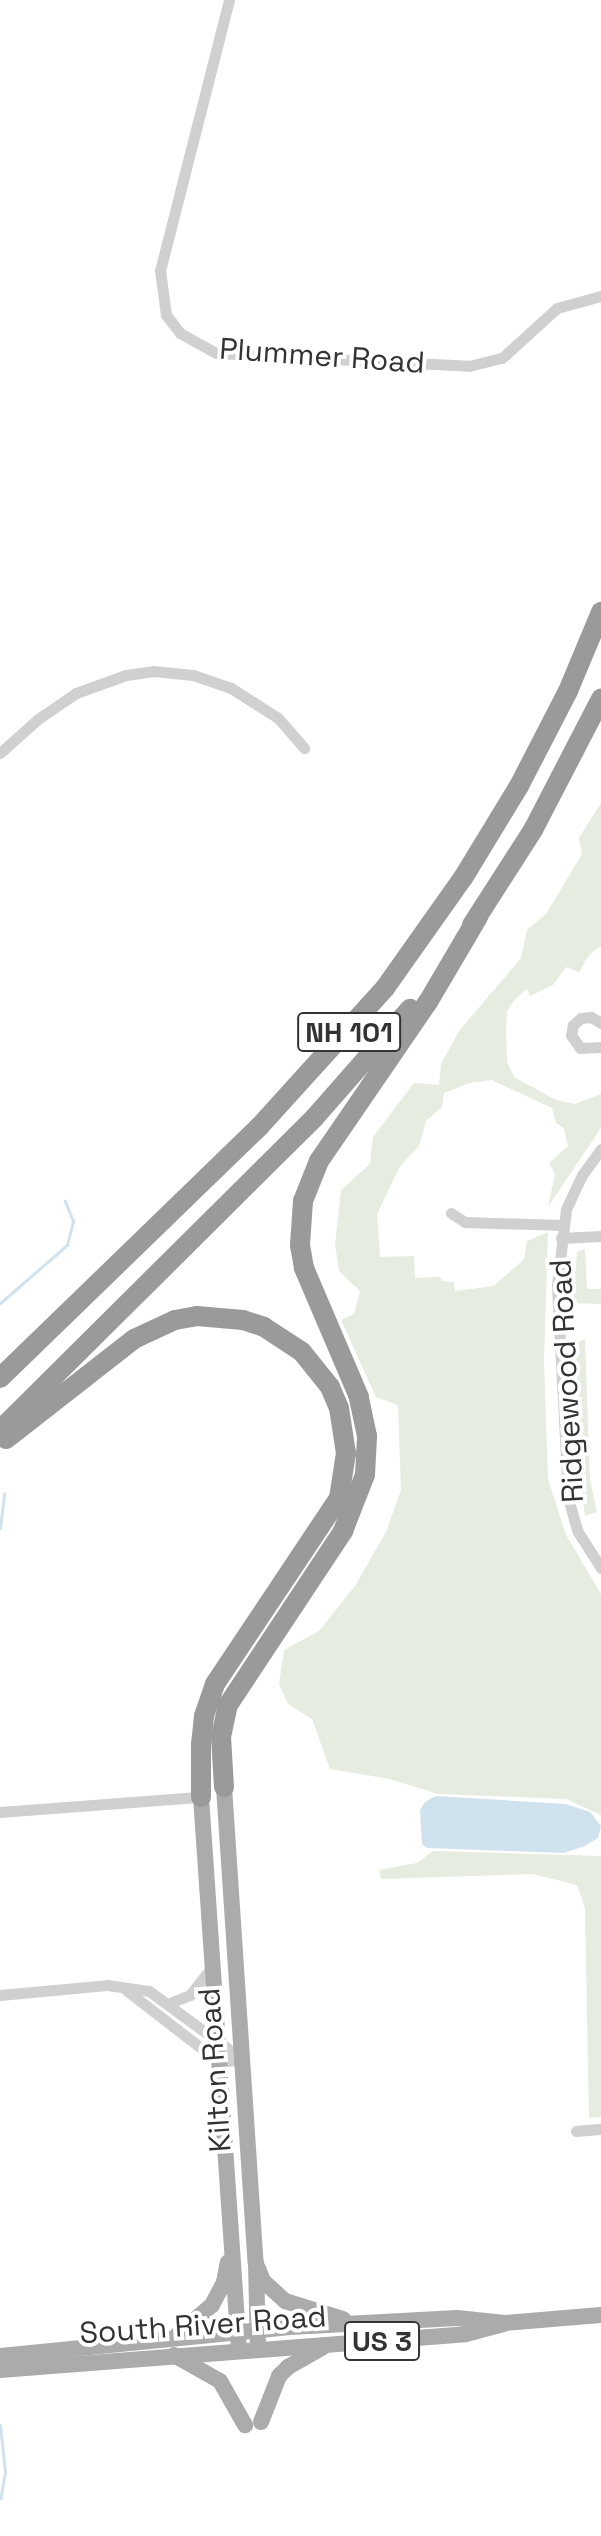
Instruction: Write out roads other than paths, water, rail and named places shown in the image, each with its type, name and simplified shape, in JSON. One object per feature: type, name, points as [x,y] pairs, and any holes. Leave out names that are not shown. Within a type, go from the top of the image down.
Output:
[{"type":"highway","name":"NH 101","points":[[0,1378],[259,1127],[385,988],[463,878],[505,809],[568,691],[601,612]]},
{"type":"highway","name":"NH 101","points":[[0,1430],[324,1108],[420,996],[478,917],[552,796],[601,699]]},
{"type":"highway","points":[[224,1787],[221,1737],[228,1705],[343,1531],[365,1475],[367,1436],[359,1397],[304,1268],[300,1234],[303,1201],[319,1161],[428,1002],[478,917]]},
{"type":"highway","points":[[0,1444],[134,1339],[164,1324],[197,1316],[220,1316],[264,1327],[302,1352],[330,1387],[344,1430],[346,1453],[339,1498],[215,1684],[204,1716],[201,1797]]},
{"type":"main road","name":"Kilton Road","points":[[224,1787],[256,2263],[258,2349]]},
{"type":"main road","name":"Kilton Road","points":[[201,1797],[239,2350]]},
{"type":"main road","points":[[174,2337],[203,2316],[217,2296],[228,2267],[231,2241]]},
{"type":"main road","points":[[256,2263],[263,2281],[285,2301],[360,2323]]},
{"type":"main road","name":"South River Road","points":[[0,2370],[466,2334],[505,2323],[601,2315]]},
{"type":"main road","name":"South River Road","points":[[0,2356],[238,2331],[360,2323],[472,2318],[505,2323]]},
{"type":"main road","points":[[173,2355],[220,2381],[253,2424],[279,2376],[299,2360],[328,2344]]},
{"type":"street","name":"Plummer Road","points":[[229,0],[160,270],[166,315],[180,333],[216,353],[469,366],[502,358],[557,308],[601,296]]},
{"type":"street","points":[[0,753],[45,713],[76,693],[126,675],[153,671],[193,675],[231,688],[278,718],[304,748]]},
{"type":"street","points":[[601,1023],[591,1017],[581,1018],[573,1025],[571,1035],[580,1048],[601,1047]]},
{"type":"street","name":"Ridgewood Road","points":[[601,1149],[570,1198],[562,1232],[558,1309],[566,1482],[578,1532],[601,1568]]},
{"type":"street","points":[[451,1213],[465,1222],[601,1236]]},
{"type":"street","points":[[0,1812],[201,1797]]},
{"type":"street","points":[[170,2003],[190,1995],[212,1966]]},
{"type":"street","points":[[0,1995],[107,1985],[149,1991],[170,2003],[218,2044],[242,2059]]},
{"type":"street","points":[[125,1989],[219,2062],[242,2059]]},
{"type":"street","points":[[576,2131],[601,2129]]},
{"type":"water","points":[[436,1796],[566,1804],[590,1812],[601,1826],[598,1838],[563,1853],[427,1848],[422,1844],[420,1810],[425,1802]]},
{"type":"waterway","points":[[0,1303],[67,1245],[73,1221],[65,1201]]},
{"type":"waterway","points":[[0,1528],[4,1493]]},
{"type":"waterway","points":[[0,2425],[5,2472],[0,2499]]}]
